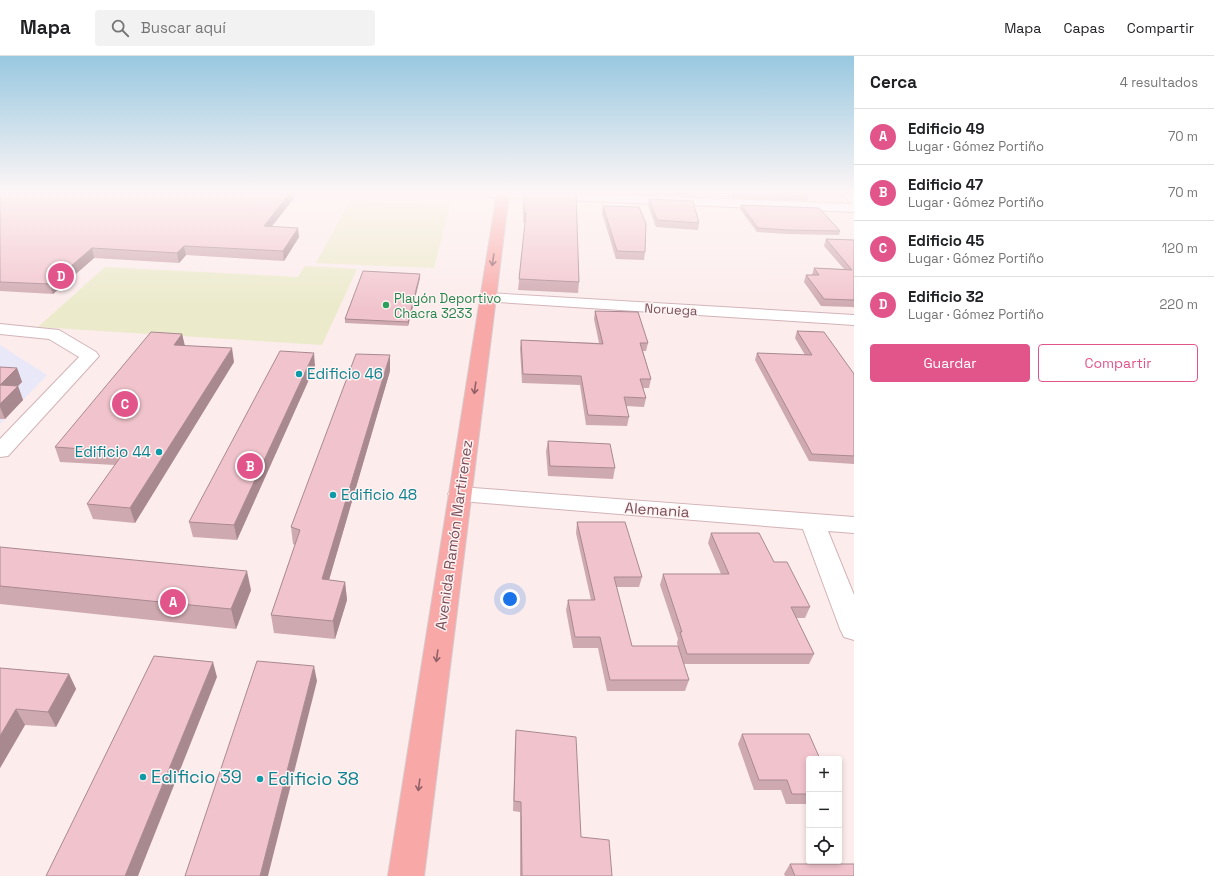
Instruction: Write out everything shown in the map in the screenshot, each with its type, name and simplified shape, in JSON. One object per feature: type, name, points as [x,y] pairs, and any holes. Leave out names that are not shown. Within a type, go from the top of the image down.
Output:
[{"type":"main road","name":"Avenida Ramón Martirenez","points":[[406,876],[498,231]]},
{"type":"street","name":"Noruega","points":[[488,298],[854,320]]},
{"type":"street","points":[[0,329],[53,334],[90,356],[0,451]]},
{"type":"street","name":"Alemania","points":[[460,494],[854,525]]},
{"type":"street","points":[[812,522],[854,630]]},
{"type":"shaded area","points":[[0,345],[47,375],[0,424]]},
{"type":"green space","points":[[333,231],[443,231],[434,268],[316,263]]},
{"type":"green space","points":[[305,266],[357,269],[322,345],[38,327],[105,267],[298,277]]},
{"type":"building","points":[[0,231],[296,231],[283,251],[184,246],[177,253],[92,248],[50,284],[0,282]]},
{"type":"building","points":[[524,231],[577,231],[579,282],[519,279]]},
{"type":"building","points":[[611,231],[646,231],[645,252],[617,251]]},
{"type":"building","points":[[826,239],[854,240],[854,300],[824,299],[806,275],[819,275],[814,268],[852,270]]},
{"type":"building","points":[[363,271],[420,274],[408,322],[345,319]]},
{"type":"building","points":[[595,311],[638,312],[648,343],[640,343],[651,379],[640,379],[646,398],[624,397],[629,417],[588,415],[581,376],[523,374],[521,340],[603,344]]},
{"type":"building","points":[[797,331],[824,332],[854,374],[854,456],[812,454],[757,353],[812,355]]},
{"type":"building","points":[[151,332],[182,334],[174,345],[232,348],[130,508],[87,504],[124,452],[55,447]]},
{"type":"building","points":[[280,351],[314,353],[234,525],[189,522]]},
{"type":"building","points":[[356,354],[390,355],[322,579],[345,582],[333,621],[271,615],[300,530],[291,527]]},
{"type":"building","points":[[0,367],[17,368],[0,385]]},
{"type":"building","points":[[0,385],[18,386],[0,404]]},
{"type":"building","points":[[548,441],[610,444],[615,468],[550,466]]},
{"type":"building","points":[[577,522],[625,522],[642,577],[614,577],[632,646],[678,646],[689,680],[610,680],[600,637],[575,637],[568,600],[595,600]]},
{"type":"building","points":[[711,533],[759,533],[774,562],[787,562],[810,607],[791,607],[814,654],[687,654],[680,632],[682,632],[663,574],[729,574]]},
{"type":"building","points":[[0,547],[247,571],[231,609],[0,586]]},
{"type":"building","name":"Edificio 39","points":[[154,656],[213,662],[125,876],[46,876]]},
{"type":"building","name":"Edificio 38","points":[[257,661],[314,666],[260,876],[185,876]]},
{"type":"building","points":[[0,668],[69,674],[48,712],[16,709],[0,736]]},
{"type":"building","points":[[516,730],[576,737],[581,837],[609,840],[612,876],[522,876],[521,802],[514,801]]},
{"type":"building","points":[[742,734],[809,734],[819,756],[806,756],[806,794],[792,794],[787,780],[759,780]]},
{"type":"building","points":[[790,864],[854,864],[854,876],[795,876]]},
{"type":"place","name":"Edificio 32","points":[[61,276]]},
{"type":"place","name":"Playón Deportivo Chacra 3233","points":[[386,305]]},
{"type":"place","name":"Edificio 46","points":[[299,374]]},
{"type":"place","name":"Edificio 45","points":[[125,404]]},
{"type":"place","name":"Edificio 44","points":[[159,452]]},
{"type":"place","name":"Edificio 47","points":[[250,466]]},
{"type":"place","name":"Edificio 48","points":[[333,495]]},
{"type":"place","name":"Edificio 49","points":[[173,602]]},
{"type":"place","name":"Edificio 39","points":[[143,777]]},
{"type":"place","name":"Edificio 38","points":[[260,779]]}]
